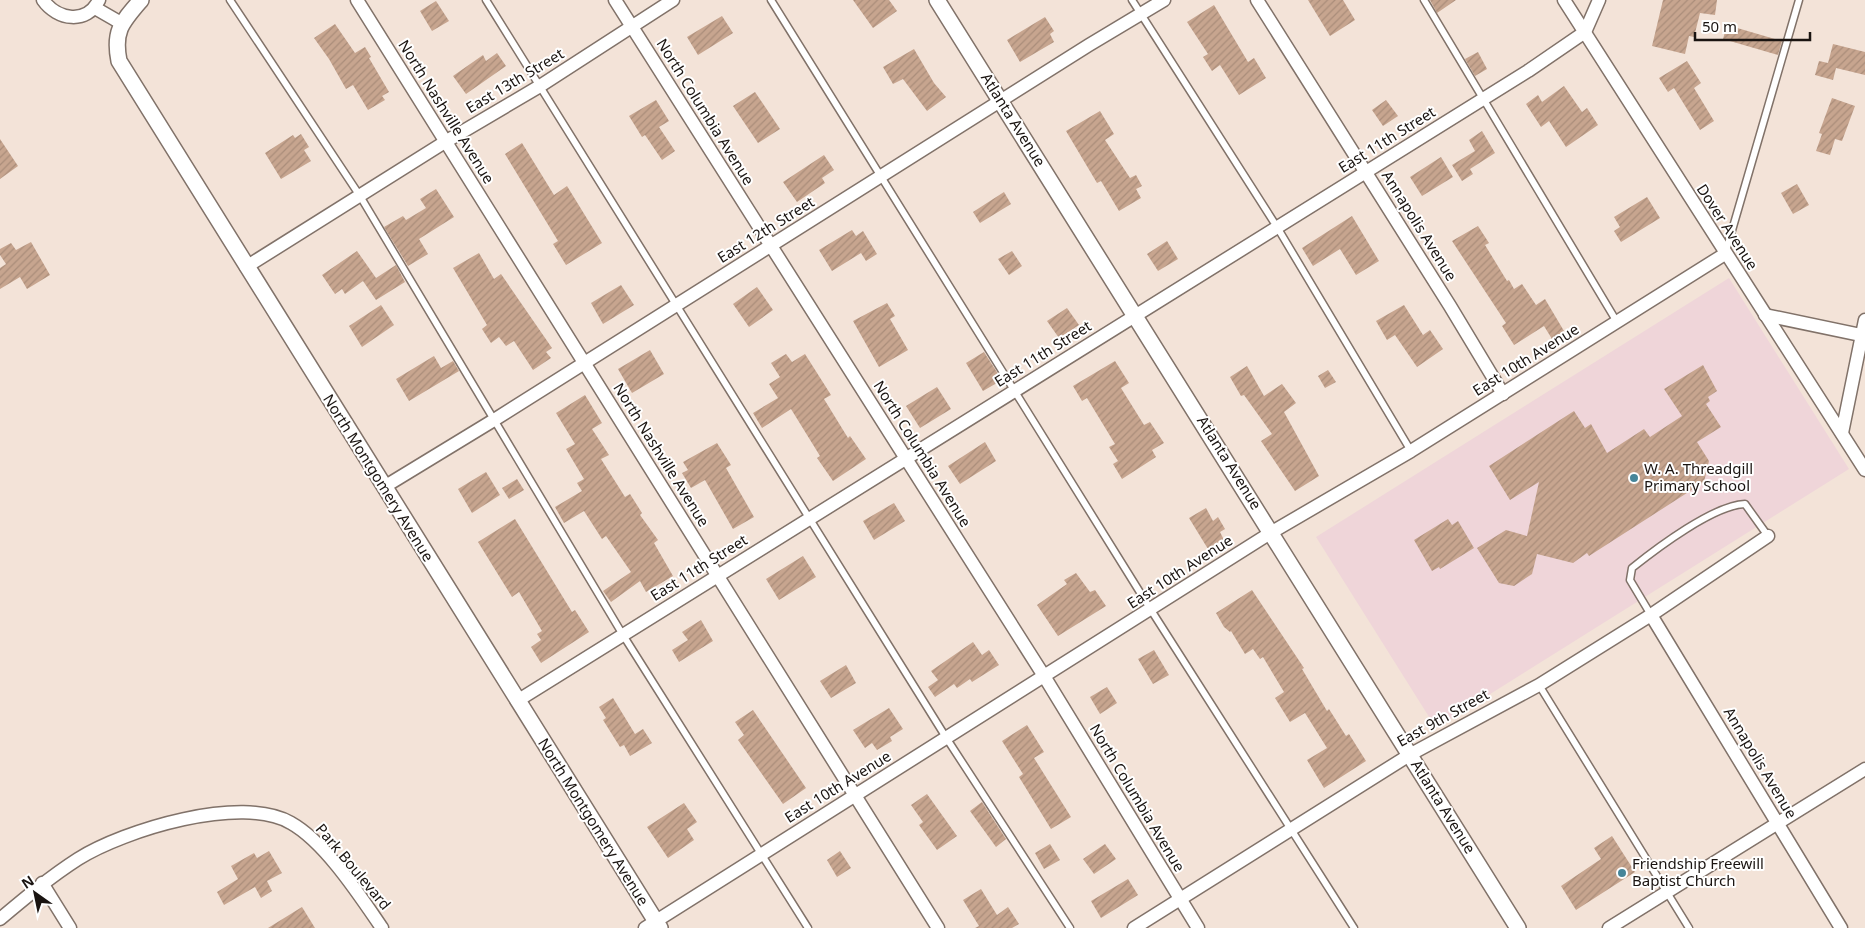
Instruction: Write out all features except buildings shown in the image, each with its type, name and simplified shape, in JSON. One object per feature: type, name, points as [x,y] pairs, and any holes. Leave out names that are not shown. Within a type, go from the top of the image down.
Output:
[{"type":"street","points":[[43,0],[58,15],[77,17],[97,4],[121,23],[140,0]]},
{"type":"street","name":"North Nashville Avenue","points":[[357,0],[938,928]]},
{"type":"street","name":"North Columbia Avenue","points":[[615,0],[1044,676],[1198,928]]},
{"type":"street","name":"East 13th Street","points":[[246,267],[445,142],[540,86],[673,0]]},
{"type":"street","name":"Atlanta Avenue","points":[[937,0],[1136,314],[1518,928]]},
{"type":"street","name":"East 12th Street","points":[[384,487],[1164,0]]},
{"type":"street","name":"Annapolis Avenue","points":[[1257,0],[1367,172],[1503,394]]},
{"type":"street","name":"Dover Avenue","points":[[1564,0],[1865,470]]},
{"type":"street","points":[[1585,32],[1599,0]]},
{"type":"street","name":"North Montgomery Avenue","points":[[121,23],[115,43],[119,60],[517,701],[653,926]]},
{"type":"street","name":"East 11th Street","points":[[517,701],[1367,172],[1585,32]]},
{"type":"street","name":"East 10th Avenue","points":[[653,926],[762,854],[947,739],[1272,532],[1411,451],[1725,254]]},
{"type":"street","points":[[1765,314],[1864,335]]},
{"type":"street","points":[[1842,433],[1864,335],[1865,320]]},
{"type":"street","name":"East 9th Street","points":[[1134,928],[1411,754],[1539,685],[1651,615],[1768,536]]},
{"type":"street","name":"Annapolis Avenue","points":[[1651,615],[1842,928]]},
{"type":"street","points":[[1609,928],[1668,894],[1865,769]]},
{"type":"street","name":"Park Boulevard","points":[[0,919],[42,884],[79,858],[130,836],[201,816],[237,810],[255,811],[282,818],[306,833],[344,877],[382,928]]},
{"type":"street","points":[[42,884],[70,928]]},
{"type":"lane","points":[[230,0],[360,196],[623,635],[808,928]]},
{"type":"lane","points":[[486,0],[947,739],[1070,928]]},
{"type":"lane","points":[[771,0],[1151,610],[1354,928]]},
{"type":"lane","points":[[1132,0],[1277,227],[1411,451]]},
{"type":"lane","points":[[1424,0],[1617,322]]},
{"type":"lane","points":[[1725,254],[1799,0]]},
{"type":"lane","points":[[1651,615],[1630,580],[1632,568],[1653,551],[1719,510],[1734,505],[1745,504],[1768,536]]},
{"type":"lane","points":[[1539,685],[1688,928]]},
{"type":"shaded area","points":[[1729,278],[1849,469],[1436,728],[1316,537]]},
{"type":"place","name":"W. A. Threadgill Primary School","points":[[1634,478]]},
{"type":"place","name":"Friendship Freewill Baptist Church","points":[[1622,873]]}]
